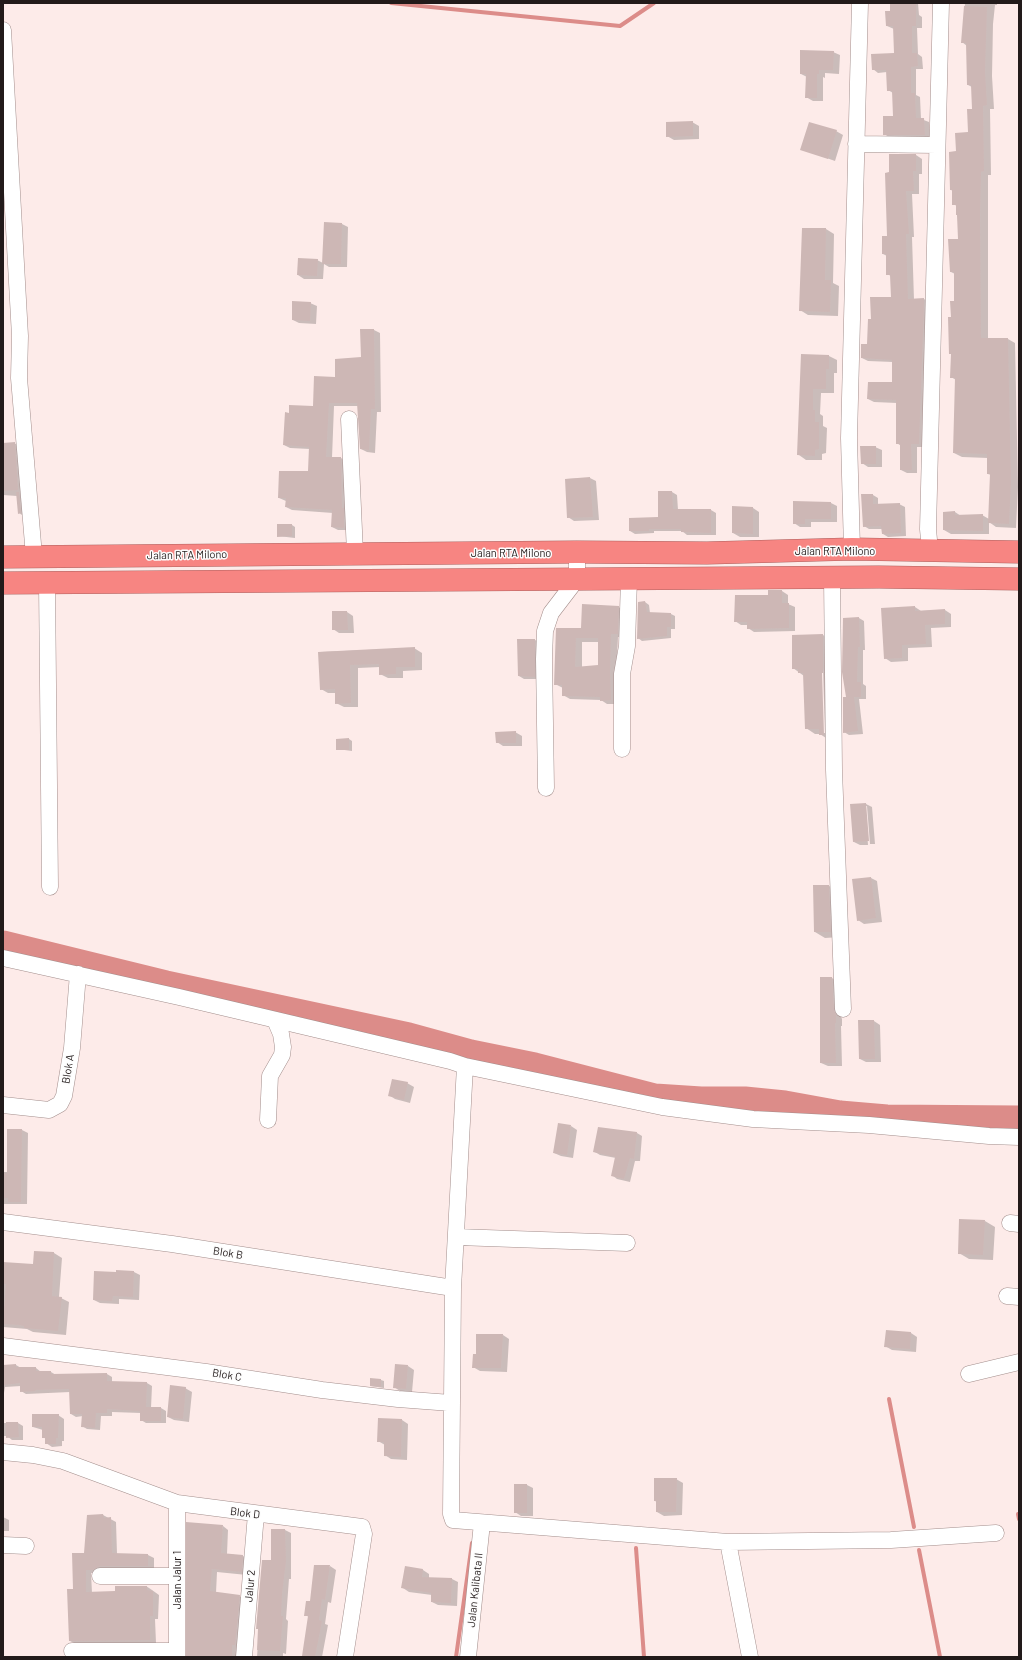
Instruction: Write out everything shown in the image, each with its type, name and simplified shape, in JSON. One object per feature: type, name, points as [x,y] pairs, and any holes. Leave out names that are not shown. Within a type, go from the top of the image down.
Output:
[{"type":"highway","name":"Jalan RTA Milono","points":[[3,557],[355,553],[707,553],[852,549],[1019,552]]},
{"type":"highway","points":[[878,550],[879,577]]},
{"type":"highway","points":[[3,583],[832,577],[1019,578]]},
{"type":"street","points":[[852,549],[849,438],[860,3]]},
{"type":"street","points":[[930,550],[928,529],[941,3]]},
{"type":"street","points":[[3,30],[20,336],[19,378],[34,556]]},
{"type":"street","points":[[856,144],[937,145]]},
{"type":"street","points":[[350,419],[355,553]]},
{"type":"street","points":[[546,788],[545,631],[551,613],[577,579],[577,552]]},
{"type":"street","points":[[832,577],[834,762],[843,1009]]},
{"type":"street","points":[[622,749],[622,674],[627,646],[629,578]]},
{"type":"street","points":[[47,582],[50,887]]},
{"type":"street","points":[[3,958],[275,1020],[450,1061],[465,1066],[669,1108],[753,1119],[869,1125],[989,1136],[1019,1137]]},
{"type":"street","name":"Blok A","points":[[3,1105],[49,1110],[60,1104],[64,1096],[72,1048],[78,974]]},
{"type":"street","points":[[268,1120],[270,1076],[282,1055],[283,1047],[281,1034],[275,1020]]},
{"type":"street","points":[[465,1066],[453,1288],[451,1402],[452,1518],[457,1522],[482,1522],[728,1542],[890,1540],[996,1533]]},
{"type":"street","name":"Blok B","points":[[3,1222],[172,1244],[453,1288]]},
{"type":"street","points":[[456,1237],[627,1243]]},
{"type":"street","name":"Blok C","points":[[3,1346],[206,1372],[330,1391],[398,1399],[451,1402]]},
{"type":"street","points":[[968,1374],[1019,1362]]},
{"type":"street","name":"Blok D","points":[[3,1452],[63,1461],[177,1503],[362,1527],[364,1534],[345,1657]]},
{"type":"street","name":"Jalan Jalur 1","points":[[177,1503],[177,1654]]},
{"type":"street","name":"Jalur 2","points":[[244,1657],[256,1514]]},
{"type":"street","name":"Jalan Kalibata II","points":[[468,1657],[482,1522]]},
{"type":"street","points":[[728,1542],[734,1582],[750,1657]]},
{"type":"street","points":[[3,1545],[26,1546]]},
{"type":"street","points":[[100,1576],[177,1576]]},
{"type":"street","points":[[72,1651],[177,1654]]},
{"type":"building","points":[[890,3],[916,3],[916,26],[912,26],[912,53],[917,53],[918,66],[911,67],[911,93],[915,93],[916,118],[924,118],[925,135],[883,135],[883,116],[893,116],[892,91],[887,91],[886,70],[872,70],[871,54],[894,53],[893,26],[886,26],[885,11],[890,11]]},
{"type":"building","points":[[964,6],[987,7],[985,72],[987,105],[983,106],[984,171],[981,172],[980,215],[981,338],[1008,338],[1011,482],[1009,524],[988,523],[990,474],[987,474],[987,454],[953,453],[955,378],[950,378],[951,354],[949,354],[948,317],[951,317],[950,301],[954,301],[954,272],[950,272],[948,239],[958,239],[956,205],[952,205],[952,190],[950,190],[949,152],[956,151],[955,133],[968,132],[967,109],[972,109],[971,85],[967,85],[966,43],[961,43]]},
{"type":"building","points":[[800,50],[834,51],[833,70],[819,70],[819,74],[817,74],[817,98],[805,98],[806,74],[800,74]]},
{"type":"building","points":[[693,121],[693,136],[666,137],[666,122]]},
{"type":"building","points":[[809,122],[837,130],[828,159],[800,150]]},
{"type":"building","points":[[889,154],[916,154],[916,171],[913,171],[914,191],[906,191],[909,234],[906,234],[908,299],[924,298],[924,304],[919,444],[911,444],[912,470],[900,470],[900,444],[896,444],[896,400],[867,399],[868,382],[892,382],[892,360],[861,358],[861,344],[867,344],[868,319],[871,319],[870,297],[891,297],[890,275],[886,275],[886,254],[882,254],[882,236],[887,236],[885,173],[889,172]]},
{"type":"building","points":[[324,222],[342,223],[341,264],[322,264]]},
{"type":"building","points":[[802,228],[826,228],[825,280],[831,280],[830,312],[799,311]]},
{"type":"building","points":[[298,258],[318,259],[317,276],[297,275]]},
{"type":"building","points":[[292,301],[311,302],[310,321],[292,320]]},
{"type":"building","points":[[360,329],[374,329],[375,409],[371,409],[369,450],[360,449],[357,403],[329,403],[326,457],[341,457],[342,508],[344,508],[344,528],[331,527],[332,510],[285,507],[286,498],[278,498],[279,471],[308,471],[309,447],[283,445],[285,412],[289,413],[289,405],[313,406],[314,376],[335,377],[335,359],[361,357]]},
{"type":"building","points":[[801,354],[829,355],[829,369],[826,369],[826,389],[813,389],[813,410],[815,410],[815,422],[819,422],[819,449],[815,450],[815,456],[797,455]]},
{"type":"building","points":[[15,442],[18,490],[3,491],[3,443]]},
{"type":"building","points":[[860,446],[876,446],[876,464],[861,464]]},
{"type":"building","points":[[590,477],[593,517],[567,518],[565,479]]},
{"type":"building","points":[[658,491],[672,491],[673,509],[711,509],[711,533],[681,532],[681,529],[649,529],[649,531],[629,531],[629,518],[658,517]]},
{"type":"building","points":[[16,492],[19,492],[21,513],[18,514]]},
{"type":"building","points":[[861,494],[873,494],[873,504],[900,503],[901,533],[882,534],[881,526],[863,527]]},
{"type":"building","points":[[793,501],[831,502],[831,519],[805,519],[805,524],[793,524]]},
{"type":"building","points":[[732,506],[753,507],[753,534],[732,533]]},
{"type":"building","points":[[955,511],[955,515],[983,514],[983,531],[943,530],[943,512]]},
{"type":"building","points":[[277,524],[292,524],[292,536],[277,537]]},
{"type":"building","points":[[768,590],[782,590],[782,603],[789,603],[789,628],[747,629],[747,622],[734,622],[735,595],[768,595]]},
{"type":"building","points":[[645,601],[647,612],[671,613],[671,627],[667,627],[667,636],[637,639],[638,602]]},
{"type":"building","points":[[582,604],[619,606],[618,634],[611,634],[611,700],[600,701],[600,697],[562,696],[562,685],[554,685],[556,628],[581,628]],"holes":[[[576,638],[598,638],[598,665],[575,667]]]},
{"type":"building","points":[[915,606],[915,611],[945,609],[945,624],[925,625],[926,644],[902,645],[902,658],[884,659],[881,608]]},
{"type":"building","points":[[332,611],[347,611],[348,630],[332,630]]},
{"type":"building","points":[[859,617],[860,647],[858,647],[857,682],[861,682],[861,697],[854,697],[858,731],[843,733],[843,697],[846,697],[842,672],[843,618]]},
{"type":"building","points":[[823,634],[822,673],[824,735],[819,735],[819,729],[805,729],[803,673],[798,673],[798,669],[792,669],[792,635]]},
{"type":"building","points":[[517,639],[535,639],[535,677],[518,676]]},
{"type":"building","points":[[415,647],[415,667],[396,667],[396,674],[379,675],[379,664],[350,665],[351,703],[335,704],[335,689],[320,690],[318,652]]},
{"type":"building","points":[[516,731],[516,743],[496,743],[495,732]]},
{"type":"building","points":[[349,738],[349,750],[336,750],[336,739]]},
{"type":"building","points":[[866,803],[869,841],[853,842],[850,804]]},
{"type":"building","points":[[871,877],[876,918],[857,921],[852,879]]},
{"type":"building","points":[[813,885],[829,885],[831,932],[814,932]]},
{"type":"building","points":[[820,977],[832,977],[834,1009],[836,1015],[836,1063],[820,1063]]},
{"type":"building","points":[[858,1020],[874,1020],[875,1059],[859,1059]]},
{"type":"building","points":[[392,1079],[408,1082],[404,1100],[388,1096]]},
{"type":"building","points":[[558,1123],[571,1125],[567,1155],[553,1153]]},
{"type":"building","points":[[598,1127],[637,1132],[634,1159],[630,1158],[624,1179],[611,1176],[615,1157],[593,1152]]},
{"type":"building","points":[[7,1129],[22,1129],[21,1202],[8,1202],[8,1198],[3,1198],[3,1173],[7,1173]]},
{"type":"building","points":[[959,1219],[985,1220],[983,1255],[958,1254]]},
{"type":"building","points":[[34,1251],[54,1252],[52,1296],[62,1297],[58,1331],[24,1328],[24,1326],[19,1325],[3,1324],[6,1284],[3,1284],[3,1262],[33,1264]]},
{"type":"building","points":[[116,1270],[134,1271],[133,1297],[113,1296],[112,1301],[93,1300],[94,1271],[116,1272]]},
{"type":"building","points":[[886,1330],[911,1332],[910,1349],[884,1347]]},
{"type":"building","points":[[476,1334],[503,1334],[501,1368],[472,1368],[473,1354],[476,1354]]},
{"type":"building","points":[[16,1364],[16,1367],[36,1367],[36,1371],[51,1371],[51,1374],[107,1373],[107,1381],[147,1382],[146,1407],[161,1407],[161,1421],[140,1421],[140,1411],[107,1409],[107,1413],[96,1413],[95,1428],[81,1427],[82,1414],[70,1414],[69,1389],[20,1392],[20,1383],[4,1385],[3,1365]]},
{"type":"building","points":[[395,1364],[408,1365],[406,1389],[393,1388]]},
{"type":"building","points":[[370,1378],[381,1379],[381,1387],[370,1386]]},
{"type":"building","points":[[170,1385],[186,1387],[183,1419],[167,1417]]},
{"type":"building","points":[[32,1414],[59,1414],[58,1438],[56,1438],[56,1444],[45,1444],[45,1438],[42,1438],[42,1427],[32,1427]]},
{"type":"building","points":[[378,1418],[402,1419],[401,1457],[384,1456],[384,1442],[377,1442]]},
{"type":"building","points":[[6,1422],[18,1422],[19,1437],[6,1438]]},
{"type":"building","points":[[654,1478],[677,1478],[676,1512],[656,1512],[656,1501],[654,1501]]},
{"type":"building","points":[[514,1484],[527,1484],[527,1513],[514,1513]]},
{"type":"building","points":[[103,1514],[104,1518],[111,1517],[112,1553],[148,1554],[148,1566],[100,1566],[93,1570],[86,1570],[86,1592],[115,1591],[115,1586],[147,1586],[147,1590],[153,1591],[153,1616],[150,1616],[150,1640],[69,1641],[67,1589],[73,1589],[72,1553],[84,1553],[87,1515]]},
{"type":"building","points":[[186,1522],[223,1525],[221,1553],[243,1555],[242,1572],[212,1569],[210,1591],[240,1595],[235,1645],[232,1645],[232,1657],[186,1657]]},
{"type":"building","points":[[271,1529],[285,1529],[286,1561],[282,1594],[281,1616],[283,1616],[280,1651],[257,1650],[258,1629],[256,1629],[262,1560],[271,1560]]},
{"type":"building","points":[[314,1565],[330,1565],[325,1600],[322,1599],[319,1620],[322,1621],[315,1657],[302,1656],[308,1616],[304,1616],[306,1601],[310,1601]]},
{"type":"building","points":[[405,1566],[423,1569],[422,1577],[452,1578],[451,1603],[431,1602],[431,1593],[401,1588]]},
{"type":"waterway","points":[[391,3],[620,26],[654,3]]},
{"type":"waterway","points":[[3,943],[166,983],[409,1035],[471,1052],[535,1065],[655,1096],[701,1099],[745,1099],[785,1103],[840,1113],[887,1117],[1019,1118]]},
{"type":"waterway","points":[[889,1399],[914,1527]]},
{"type":"waterway","points":[[1018,1514],[1019,1519]]},
{"type":"waterway","points":[[456,1657],[472,1543]]},
{"type":"waterway","points":[[636,1548],[644,1657]]},
{"type":"waterway","points":[[919,1550],[940,1657]]}]
